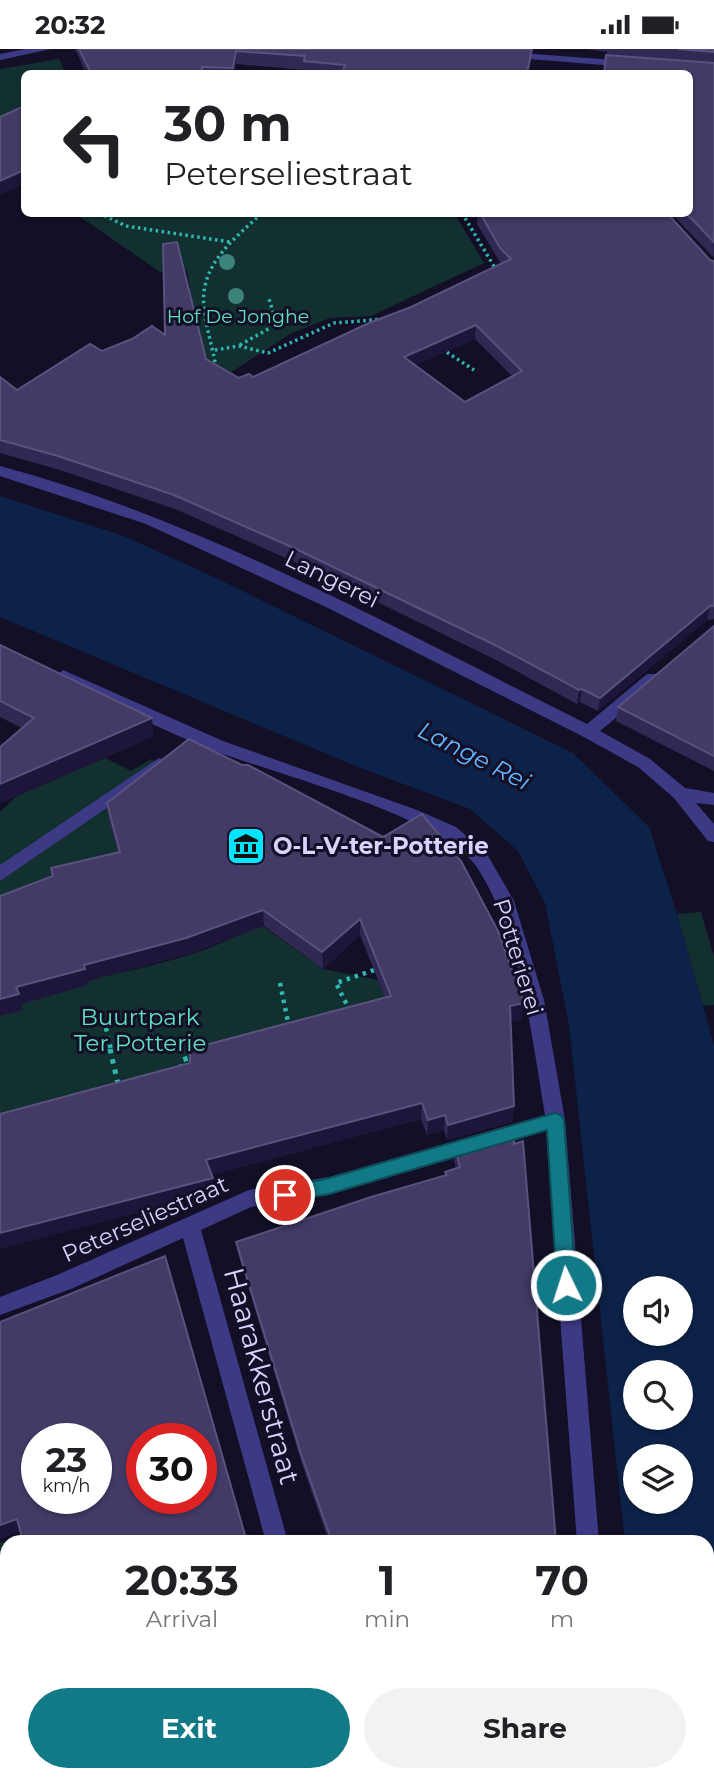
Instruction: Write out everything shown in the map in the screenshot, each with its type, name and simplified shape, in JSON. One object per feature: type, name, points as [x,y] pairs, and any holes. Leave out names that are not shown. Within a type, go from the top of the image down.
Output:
[{"type":"street","points":[[0,57],[45,49]]},
{"type":"street","points":[[493,54],[634,64]]},
{"type":"street","points":[[565,70],[567,59]]},
{"type":"street","name":"Langerei","points":[[0,471],[150,521],[214,549],[331,603],[589,732],[643,763],[680,794],[714,836]]},
{"type":"street","name":"Potterierei","points":[[48,669],[217,745],[411,814],[450,832],[481,859],[505,901],[535,1000],[555,1120],[587,1535]]},
{"type":"street","points":[[589,732],[663,669]]},
{"type":"street","points":[[0,874],[159,764]]},
{"type":"street","points":[[680,794],[714,799]]},
{"type":"street","name":"Peterseliestraat","points":[[0,1306],[64,1282],[249,1199],[329,1186],[555,1120]]},
{"type":"street","name":"Haarakkerstraat","points":[[190,1226],[275,1535]]},
{"type":"path","points":[[105,217],[135,228],[231,242]]},
{"type":"path","points":[[217,374],[215,349],[203,298],[204,285],[209,271],[231,242],[258,217]]},
{"type":"path","points":[[464,217],[495,268]]},
{"type":"path","points":[[239,346],[277,324],[269,299]]},
{"type":"path","points":[[215,349],[239,346],[268,353],[334,323],[397,318]]},
{"type":"path","points":[[439,346],[474,370]]},
{"type":"path","points":[[338,1016],[350,1012],[336,983],[382,967]]},
{"type":"path","points":[[280,983],[290,1032]]},
{"type":"path","points":[[106,1027],[119,1089]]},
{"type":"path","points":[[181,1077],[182,1060],[201,1054]]},
{"type":"path","points":[[106,1092],[131,1086]]},
{"type":"green space","points":[[59,59],[64,70],[21,70],[21,122],[0,131],[0,69]]},
{"type":"green space","name":"Hof De Jonghe","points":[[80,217],[457,217],[484,263],[371,316],[330,318],[290,334],[213,384],[204,377],[187,270],[160,272]]},
{"type":"green space","points":[[105,758],[131,771],[151,759],[181,776],[152,863],[0,915],[0,812],[17,796]]},
{"type":"green space","points":[[701,912],[714,957],[714,1005],[703,1006],[677,914]]},
{"type":"green space","name":"Buurtpark Ter Potterie","points":[[257,922],[323,969],[378,980],[391,1013],[0,1130],[0,1016],[22,1010],[20,1004],[74,985],[201,951],[222,943]]},
{"type":"water","name":"Lange Rei","points":[[0,496],[124,536],[216,578],[573,753],[649,827],[714,1045],[714,1535],[624,1535],[569,1025],[545,903],[518,851],[470,809],[358,767],[0,617]]},
{"type":"building","points":[[79,49],[532,49],[528,70],[343,70],[345,65],[304,61],[305,56],[236,51],[233,68],[90,70]]},
{"type":"building","points":[[678,49],[714,49],[714,52]]},
{"type":"building","points":[[606,55],[714,63],[714,242],[690,217],[693,217],[693,70],[604,70]]},
{"type":"building","points":[[21,107],[21,171],[0,181],[0,117]]},
{"type":"building","points":[[482,217],[671,217],[710,260],[714,261],[714,606],[710,606],[600,698],[296,549],[174,495],[58,456],[0,440],[0,377],[17,390],[90,344],[102,351],[132,339],[152,326],[165,335],[163,244],[177,242],[206,359],[239,378],[249,374],[253,377],[511,259],[500,248]],"holes":[[[476,325],[522,371],[465,402],[404,357]]]},
{"type":"building","points":[[714,626],[714,756],[618,707]]},
{"type":"building","points":[[0,645],[152,718],[0,784],[0,747],[34,718],[0,701]]},
{"type":"building","points":[[189,739],[242,765],[248,765],[383,837],[422,814],[461,861],[498,931],[524,1003],[510,1006],[514,1106],[448,1125],[445,1115],[428,1120],[422,1103],[206,1160],[213,1178],[0,1233],[0,1114],[190,1063],[190,1049],[391,996],[360,919],[322,952],[263,910],[186,938],[84,965],[85,969],[16,987],[19,994],[0,999],[0,896],[53,876],[51,868],[120,852],[107,803]]},
{"type":"building","points":[[514,1132],[514,1144],[523,1141],[555,1535],[330,1535],[301,1454],[236,1242],[447,1175],[445,1172],[460,1167],[455,1149]]},
{"type":"building","points":[[165,1256],[213,1423],[126,1423],[126,1514],[217,1514],[217,1437],[245,1535],[21,1535],[17,1519],[0,1525],[0,1322]]},
{"type":"place","name":"O-L-V-ter-Potterie","points":[[246,846]]},
{"type":"route","points":[[285,1195],[329,1186],[555,1120],[566,1285]]}]
